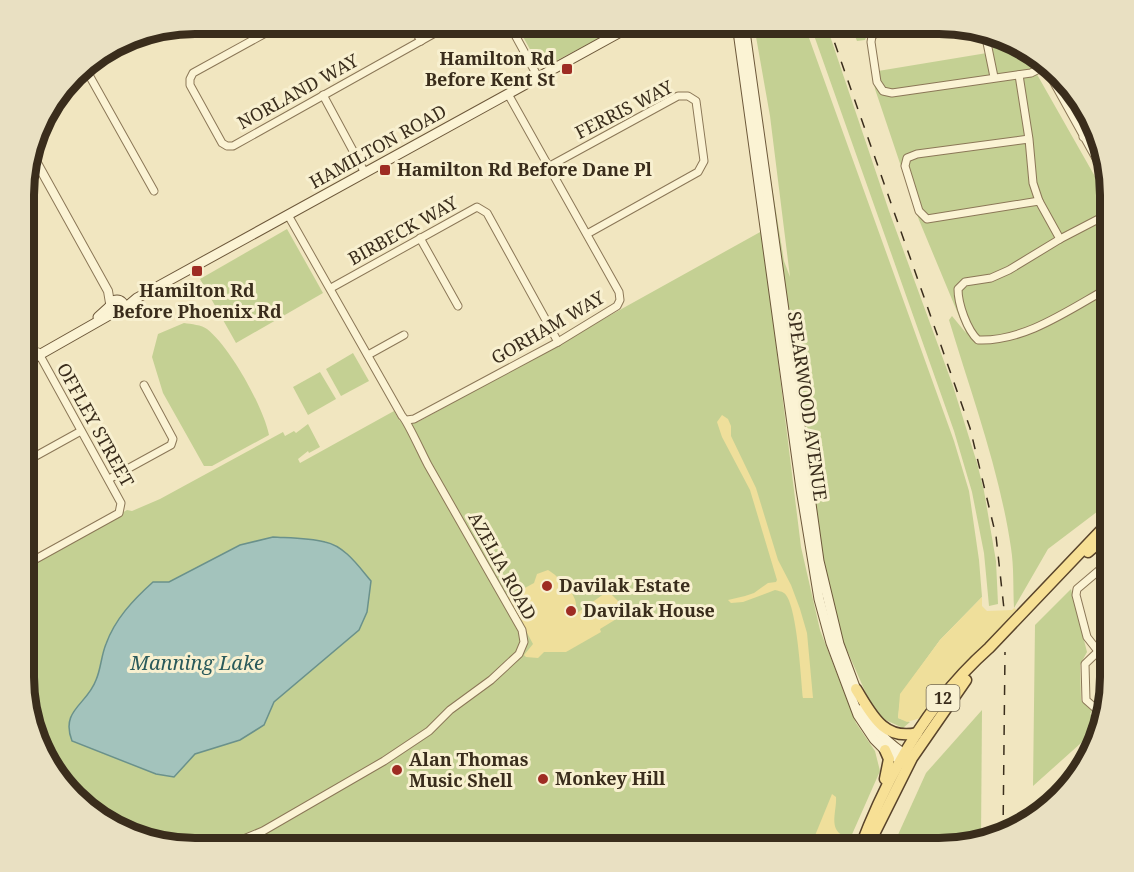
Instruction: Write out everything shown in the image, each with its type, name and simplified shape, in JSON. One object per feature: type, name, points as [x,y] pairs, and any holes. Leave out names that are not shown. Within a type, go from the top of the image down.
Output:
[{"type":"main road","name":"HAMILTON ROAD","points":[[113,304],[123,303],[124,309],[136,298],[614,35]]},
{"type":"main road","name":"SPEARWOOD AVENUE","points":[[739,35],[801,489],[819,599],[831,643],[858,715],[874,739],[885,750],[906,759]]},
{"type":"main road","name":"SPEARWOOD AVENUE","points":[[746,35],[819,561],[839,644],[871,724],[882,738],[906,759]]},
{"type":"main road","name":"HAMILTON ROAD","points":[[113,304],[136,298]]},
{"type":"main road","points":[[34,356],[113,304]]},
{"type":"main road","points":[[34,355],[39,353]]},
{"type":"main road","name":"12","points":[[871,838],[917,733],[952,686],[1099,532]]},
{"type":"main road","name":"12","points":[[1047,587],[1099,542]]},
{"type":"main road","name":"12","points":[[864,838],[882,794],[989,648]]},
{"type":"main road","points":[[856,689],[876,720],[889,730],[901,735],[917,733]]},
{"type":"main road","points":[[882,794],[889,759],[885,750]]},
{"type":"street","name":"NORLAND WAY","points":[[262,35],[193,73],[190,79],[190,85],[222,143],[227,146],[233,146],[432,35]]},
{"type":"street","points":[[417,35],[421,41]]},
{"type":"street","points":[[515,35],[538,77]]},
{"type":"street","points":[[874,35],[871,42],[877,82],[883,91],[892,93],[1039,70]]},
{"type":"street","points":[[987,42],[994,77]]},
{"type":"street","points":[[89,74],[154,191]]},
{"type":"street","points":[[1019,75],[1033,183],[1039,201],[1060,239]]},
{"type":"street","points":[[1060,90],[1095,157]]},
{"type":"street","name":"GORHAM WAY","points":[[407,420],[414,419],[558,342],[617,306],[620,300],[619,292],[507,94]]},
{"type":"street","points":[[323,95],[364,173]]},
{"type":"street","name":"FERRIS WAY","points":[[548,167],[678,96],[688,96],[696,101],[704,161],[698,172],[587,234]]},
{"type":"street","points":[[1083,137],[1087,135]]},
{"type":"street","points":[[1029,139],[917,154],[908,158],[905,166],[919,211],[927,219],[1039,201]]},
{"type":"street","points":[[38,165],[113,304]]},
{"type":"street","name":"BIRBECK WAY","points":[[331,288],[477,207],[487,213],[558,342]]},
{"type":"street","name":"AZELIA ROAD","points":[[248,837],[334,791],[429,731],[450,710],[491,680],[519,654],[524,642],[522,630],[426,462],[410,432],[407,420],[402,416],[288,215]]},
{"type":"street","points":[[1100,218],[1009,270],[991,278],[965,282],[958,289],[958,298],[972,335],[978,340],[987,341],[1018,334],[1044,324],[1100,293]]},
{"type":"street","points":[[420,238],[458,306]]},
{"type":"street","points":[[368,355],[404,335]]},
{"type":"street","name":"OFFLEY STREET","points":[[35,560],[119,513],[121,503],[39,353]]},
{"type":"street","points":[[109,479],[171,445],[173,440],[144,386]]},
{"type":"street","points":[[35,457],[81,431]]},
{"type":"street","points":[[1096,708],[1086,699],[1084,669],[1085,664],[1098,651],[1087,637],[1076,595],[1077,589],[1099,570]]},
{"type":"green space","points":[[522,35],[605,35],[548,65],[537,62]]},
{"type":"green space","points":[[756,35],[808,35],[954,441],[969,491],[982,597],[940,640],[901,694],[898,718],[910,722],[903,728],[879,717],[871,705],[839,632],[824,568],[764,137],[784,261],[790,277],[770,116]]},
{"type":"green space","points":[[814,35],[830,35],[889,211],[953,386],[984,491],[996,561],[998,604],[989,606],[984,553],[972,492],[954,431]]},
{"type":"green space","points":[[855,35],[867,35],[865,40],[857,41]]},
{"type":"green space","points":[[993,44],[1031,64],[1099,183],[1100,195],[1099,510],[1048,549],[1014,608],[1012,555],[1006,519],[984,433],[949,320],[952,316],[966,333],[919,220],[875,89],[872,72],[993,52]]},
{"type":"green space","points":[[287,229],[323,293],[236,343],[200,279]]},
{"type":"green space","points":[[762,231],[801,547],[820,630],[856,723],[875,751],[880,771],[850,838],[185,837],[154,832],[124,821],[89,798],[68,775],[56,757],[40,718],[35,687],[35,563],[127,510],[132,511],[160,499],[283,432],[285,436],[294,431],[296,433],[308,424],[320,447],[309,453],[308,451],[298,459],[300,463],[394,411],[400,421],[418,422]]},
{"type":"green space","points":[[184,323],[205,328],[226,349],[253,393],[269,435],[212,466],[204,466],[163,393],[152,357],[158,334]]},
{"type":"green space","points":[[353,353],[369,381],[341,396],[326,369]]},
{"type":"green space","points":[[320,372],[336,399],[308,415],[293,387]]},
{"type":"green space","points":[[1071,589],[1087,652],[1080,665],[1081,700],[1092,711],[1090,714],[1094,715],[1087,737],[1033,786],[1035,625]]},
{"type":"green space","points":[[982,710],[981,831],[939,838],[897,838],[926,773]]},
{"type":"sand","points":[[722,415],[728,419],[731,436],[756,488],[778,560],[800,609],[807,633],[813,698],[803,698],[795,625],[788,599],[784,593],[775,590],[743,602],[731,603],[728,600],[754,593],[768,583],[777,580],[750,490],[722,437],[717,422]]},
{"type":"sand","points":[[548,570],[569,590],[575,599],[577,613],[608,591],[620,603],[622,612],[618,618],[600,629],[601,632],[566,652],[544,652],[538,658],[526,657],[524,655],[533,644],[508,597],[534,583],[537,574]]},
{"type":"sand","points":[[982,597],[982,606],[987,611],[1014,608],[1017,610],[953,679],[924,717],[907,722],[898,718],[900,694],[940,640]]},
{"type":"sand","points":[[832,794],[836,797],[834,819],[836,829],[844,836],[851,835],[850,838],[814,838]]},
{"type":"water","name":"Manning Lake","points":[[273,537],[325,542],[345,552],[371,581],[367,612],[359,630],[274,702],[264,725],[240,740],[195,754],[174,777],[156,774],[72,741],[69,722],[72,715],[92,689],[104,649],[114,626],[138,596],[153,582],[169,582],[240,545]]},
{"type":"railway","points":[[832,35],[970,428],[996,536],[1004,609]]},
{"type":"railway","points":[[1003,824],[1005,652]]},
{"type":"place","name":"Hamilton Rd Before Kent St","points":[[567,69]]},
{"type":"place","name":"Hamilton Rd Before Dane Pl","points":[[385,170]]},
{"type":"place","name":"Hamilton Rd Before Phoenix Rd","points":[[197,271]]},
{"type":"place","name":"Davilak Estate","points":[[547,586]]},
{"type":"place","name":"Davilak House","points":[[571,611]]},
{"type":"place","name":"Alan Thomas Music Shell","points":[[397,770]]},
{"type":"place","name":"Monkey Hill","points":[[543,779]]}]
